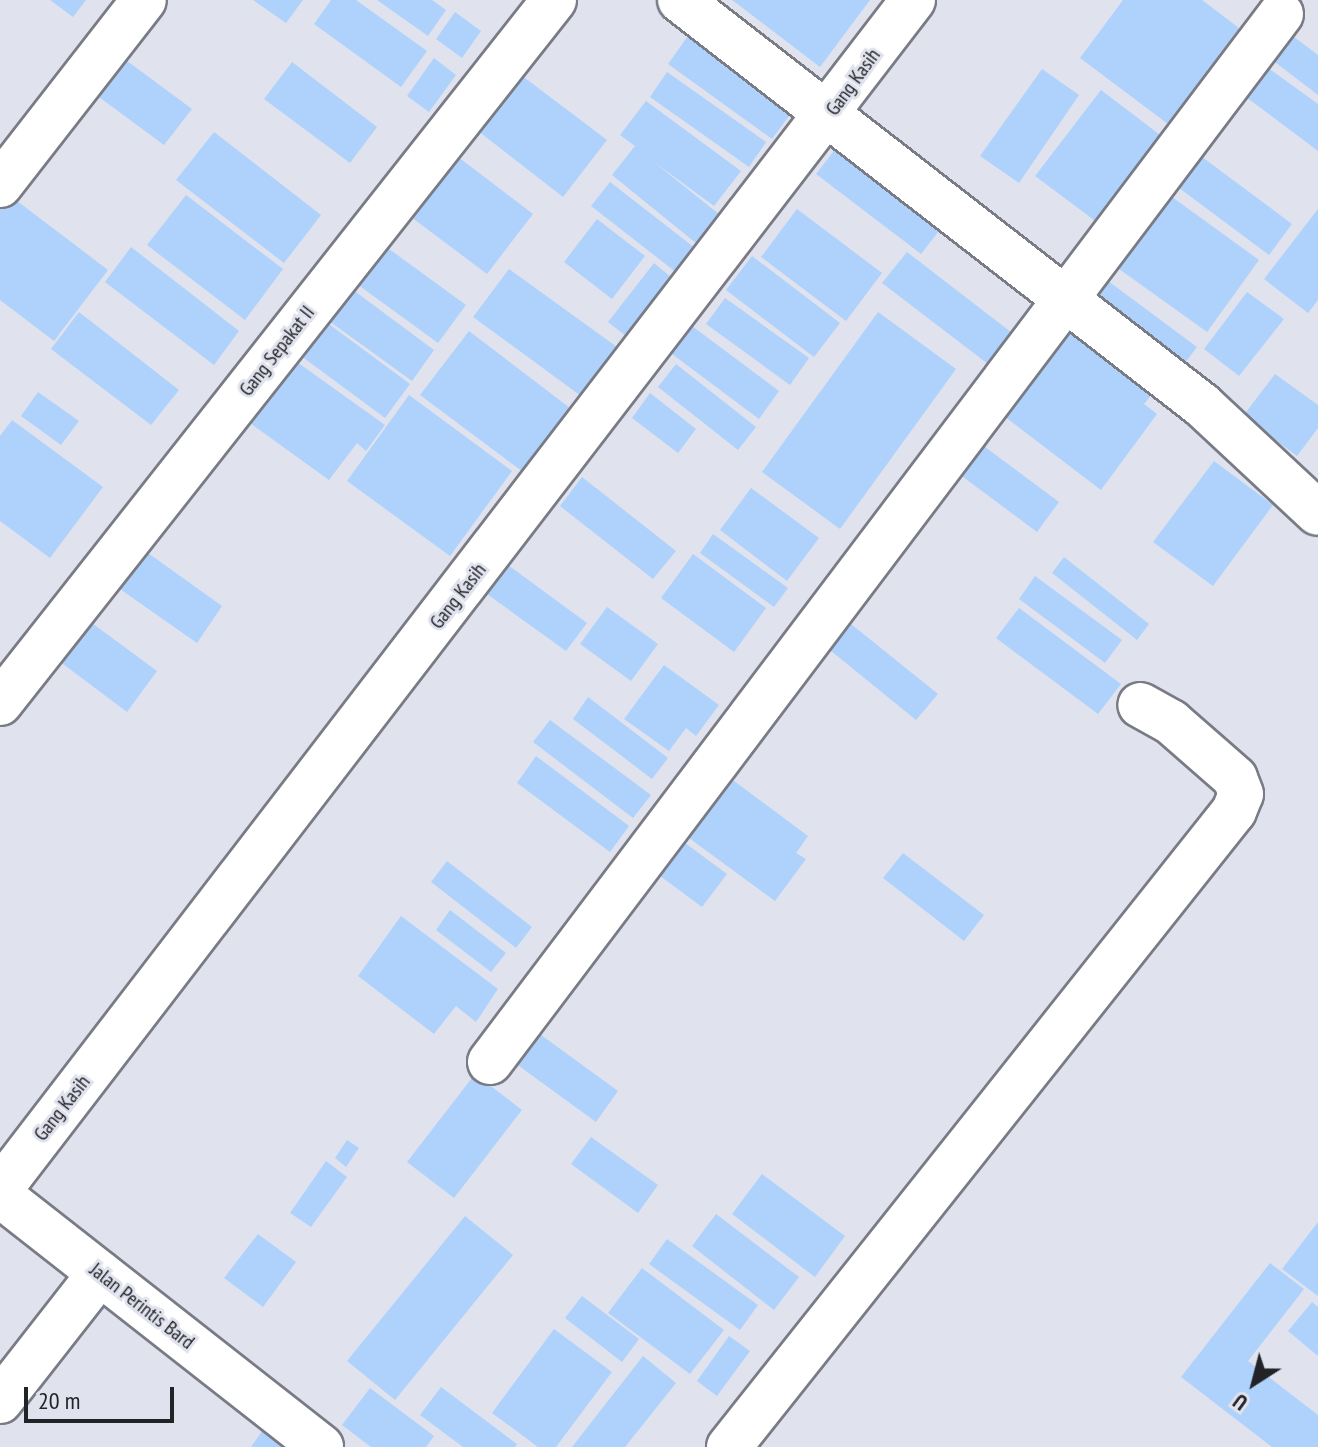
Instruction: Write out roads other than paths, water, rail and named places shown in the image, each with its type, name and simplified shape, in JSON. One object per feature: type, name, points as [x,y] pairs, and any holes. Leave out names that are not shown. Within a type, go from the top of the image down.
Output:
[{"type":"street","points":[[0,185],[144,0]]},
{"type":"street","name":"Gang Sepakat II","points":[[0,703],[554,0]]},
{"type":"street","points":[[680,0],[1202,405],[1312,497]]},
{"type":"street","name":"Gang Kasih","points":[[0,1192],[829,116],[913,0]]},
{"type":"street","points":[[490,1062],[1281,14]]},
{"type":"street","points":[[729,1447],[1234,811],[1241,794],[1235,778],[1171,722],[1140,705]]},
{"type":"street","name":"Jalan Perintis Bard","points":[[0,1192],[321,1447]]},
{"type":"street","points":[[0,1401],[100,1273]]}]
